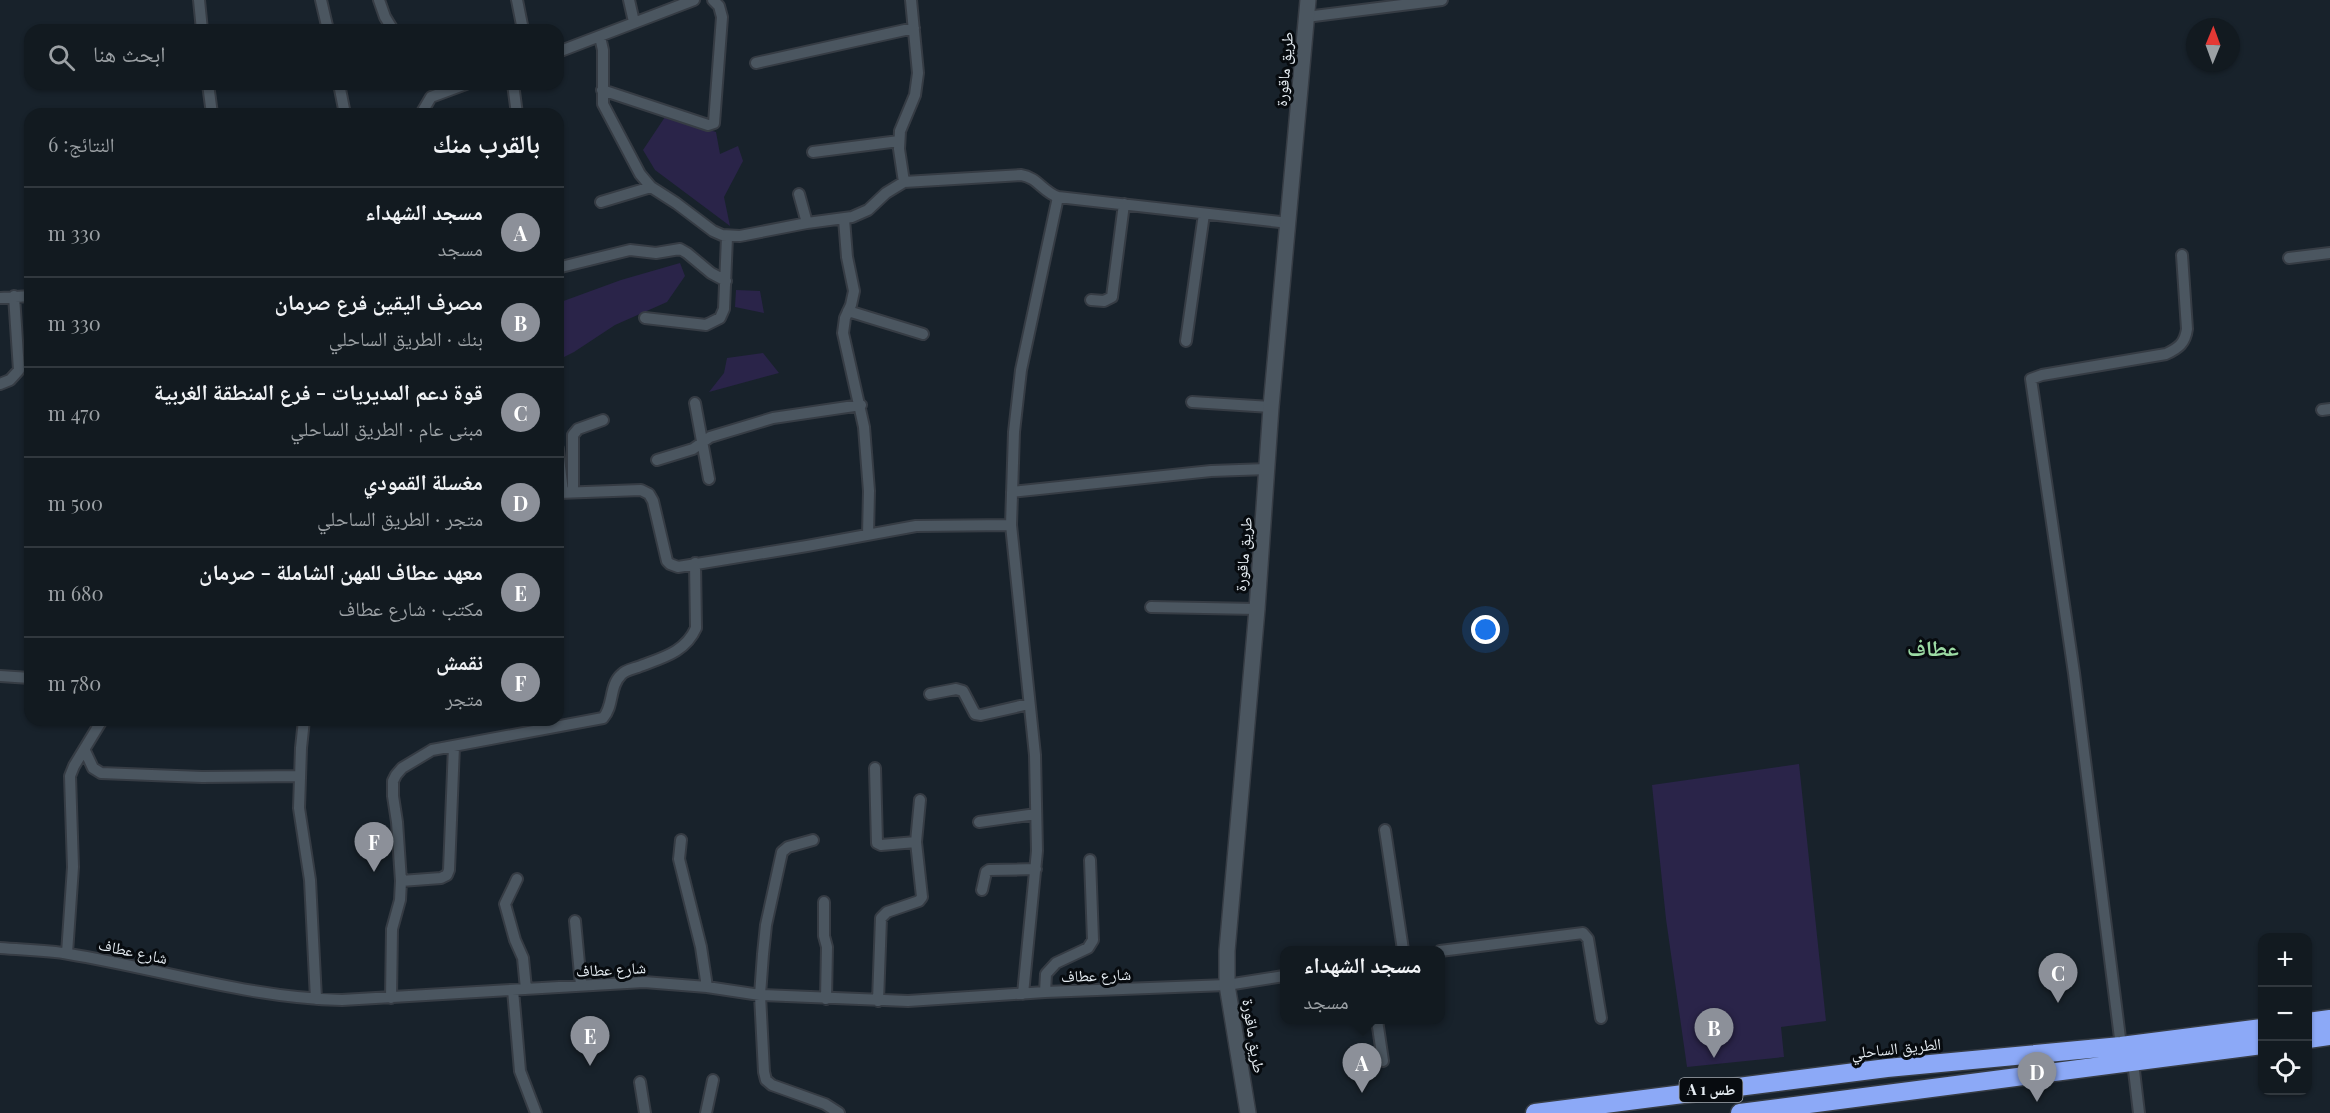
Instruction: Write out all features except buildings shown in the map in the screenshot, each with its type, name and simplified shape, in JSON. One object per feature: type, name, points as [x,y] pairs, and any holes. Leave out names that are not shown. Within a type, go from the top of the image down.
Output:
[{"type":"highway","points":[[2312,1021],[2330,1019]]},
{"type":"highway","name":"الطريق الساحلي","points":[[1535,1113],[1887,1068],[2121,1046],[2258,1029]]},
{"type":"highway","points":[[2312,1038],[2330,1036]]},
{"type":"highway","name":"A 1 طس","points":[[1740,1113],[1778,1111],[2258,1046]]},
{"type":"highway","points":[[1887,1068],[1893,1094]]},
{"type":"street","points":[[199,0],[201,24]]},
{"type":"street","points":[[321,0],[327,24]]},
{"type":"street","points":[[379,0],[389,24]]},
{"type":"street","points":[[517,0],[522,24]]},
{"type":"street","points":[[629,0],[633,22]]},
{"type":"street","points":[[564,50],[694,0]]},
{"type":"street","points":[[602,90],[708,125],[714,123],[722,17],[719,6],[713,0]]},
{"type":"street","points":[[904,182],[900,131],[912,104],[917,85],[911,0]]},
{"type":"street","name":"طريق ماقورة","points":[[1248,1112],[1227,985],[1229,912],[1308,0]]},
{"type":"street","points":[[1306,17],[1442,0]]},
{"type":"street","points":[[756,63],[914,28]]},
{"type":"street","points":[[600,37],[603,50],[602,90],[605,108],[640,174],[651,187],[713,231],[727,237],[844,219],[861,214],[904,182],[1026,176],[1036,180],[1050,194],[1058,197],[1289,223]]},
{"type":"street","points":[[209,90],[211,108]]},
{"type":"street","points":[[340,90],[344,108]]},
{"type":"street","points":[[424,108],[428,100],[439,90]]},
{"type":"street","points":[[514,90],[516,108]]},
{"type":"street","points":[[813,152],[899,141]]},
{"type":"street","points":[[601,202],[651,187]]},
{"type":"street","points":[[799,194],[807,223]]},
{"type":"street","points":[[1023,994],[1036,868],[1036,814],[1035,755],[1011,525],[1014,432],[1021,370],[1058,197]]},
{"type":"street","points":[[1091,300],[1104,301],[1112,297],[1124,204]]},
{"type":"street","points":[[1186,341],[1204,214]]},
{"type":"street","points":[[844,219],[847,257],[854,291],[845,318],[843,333],[861,405],[868,470],[868,535]]},
{"type":"street","points":[[645,318],[711,324],[722,314],[726,281],[727,237]]},
{"type":"street","points":[[564,266],[630,250],[661,253],[680,249],[711,273],[726,281]]},
{"type":"street","points":[[2289,258],[2330,253]]},
{"type":"street","points":[[2121,1046],[2074,673],[2031,379],[2042,375],[2166,354],[2179,348],[2186,338],[2187,328],[2182,255]]},
{"type":"street","points":[[0,384],[16,375],[19,370],[14,296]]},
{"type":"street","points":[[0,298],[24,296]]},
{"type":"street","points":[[848,311],[922,334]]},
{"type":"street","points":[[1192,402],[1271,407]]},
{"type":"street","points":[[695,403],[710,479]]},
{"type":"street","points":[[657,460],[693,449],[710,437],[773,418],[861,405]]},
{"type":"street","points":[[603,420],[578,429],[573,435],[565,492],[641,490],[649,494],[653,501],[667,561],[678,567],[930,524],[1011,525]]},
{"type":"street","points":[[1012,492],[1211,471],[1268,469]]},
{"type":"street","points":[[564,725],[603,718],[609,712],[616,683],[621,674],[677,651],[692,635],[696,628],[695,563]]},
{"type":"street","points":[[1151,607],[1257,609]]},
{"type":"street","points":[[0,675],[24,677]]},
{"type":"street","points":[[930,694],[956,689],[963,691],[975,714],[981,716],[1029,704]]},
{"type":"street","points":[[67,953],[73,867],[69,783],[74,766],[99,726]]},
{"type":"street","points":[[304,726],[298,808],[310,880],[316,999]]},
{"type":"street","points":[[391,998],[392,929],[400,900],[401,881],[393,781],[402,768],[421,755],[454,746],[560,726]]},
{"type":"street","points":[[401,881],[441,878],[450,870],[454,746]]},
{"type":"street","points":[[85,751],[93,768],[101,773],[202,777],[300,776]]},
{"type":"street","points":[[875,768],[877,843],[881,845],[916,842]]},
{"type":"street","points":[[878,1001],[881,918],[887,912],[919,901],[922,897],[916,842],[920,800]]},
{"type":"street","points":[[979,822],[1036,814]]},
{"type":"street","points":[[1385,830],[1402,946]]},
{"type":"street","points":[[681,840],[679,859],[701,947],[707,987]]},
{"type":"street","points":[[813,840],[789,847],[782,852],[766,925],[760,995],[764,1072],[766,1080],[781,1090],[825,1104],[839,1113]]},
{"type":"street","points":[[1045,992],[1046,974],[1056,963],[1088,948],[1093,940],[1090,860]]},
{"type":"street","points":[[982,890],[986,872],[989,870],[1036,868]]},
{"type":"street","points":[[517,879],[506,904],[515,940],[523,958],[526,989]]},
{"type":"street","points":[[824,902],[824,936],[827,947],[826,999]]},
{"type":"street","points":[[575,921],[581,985]]},
{"type":"street","points":[[1445,950],[1583,933],[1588,939],[1601,1018]]},
{"type":"street","name":"شارع عطاف","points":[[0,948],[67,953],[224,984],[316,999],[391,998],[644,982],[707,987],[760,995],[878,1001],[1227,985],[1280,977]]},
{"type":"street","points":[[513,990],[520,1071],[536,1113]]},
{"type":"street","points":[[1378,1024],[1383,1061]]},
{"type":"street","points":[[2133,1062],[2139,1113]]},
{"type":"street","points":[[706,1113],[713,1080]]},
{"type":"street","points":[[640,1082],[645,1113]]},
{"type":"shaded area","points":[[665,117],[716,132],[720,154],[738,146],[743,161],[724,197],[730,226],[655,170],[643,150]]},
{"type":"shaded area","points":[[680,263],[685,276],[667,302],[615,325],[564,357],[564,301],[621,280]]},
{"type":"shaded area","points":[[736,290],[760,291],[764,313],[735,307]]},
{"type":"shaded area","points":[[763,353],[779,373],[709,392],[724,373],[727,358]]},
{"type":"shaded area","points":[[1799,764],[1826,1021],[1781,1027],[1784,1057],[1687,1067],[1666,919],[1652,785]]},
{"type":"place","name":"نقمش","points":[[374,872]]},
{"type":"place","name":"قوة دعم المديريات - فرع المنطقة الغربية","points":[[2058,1003]]},
{"type":"place","name":"مصرف اليقين فرع صرمان","points":[[1714,1058]]},
{"type":"place","name":"معهد عطاف للمهن الشاملة - صرمان","points":[[590,1066]]},
{"type":"place","name":"مسجد الشهداء","points":[[1362,1093]]},
{"type":"place","name":"مغسلة القمودي","points":[[2037,1102]]},
{"type":"district","name":"عطاف","points":[[1933,648]]}]
